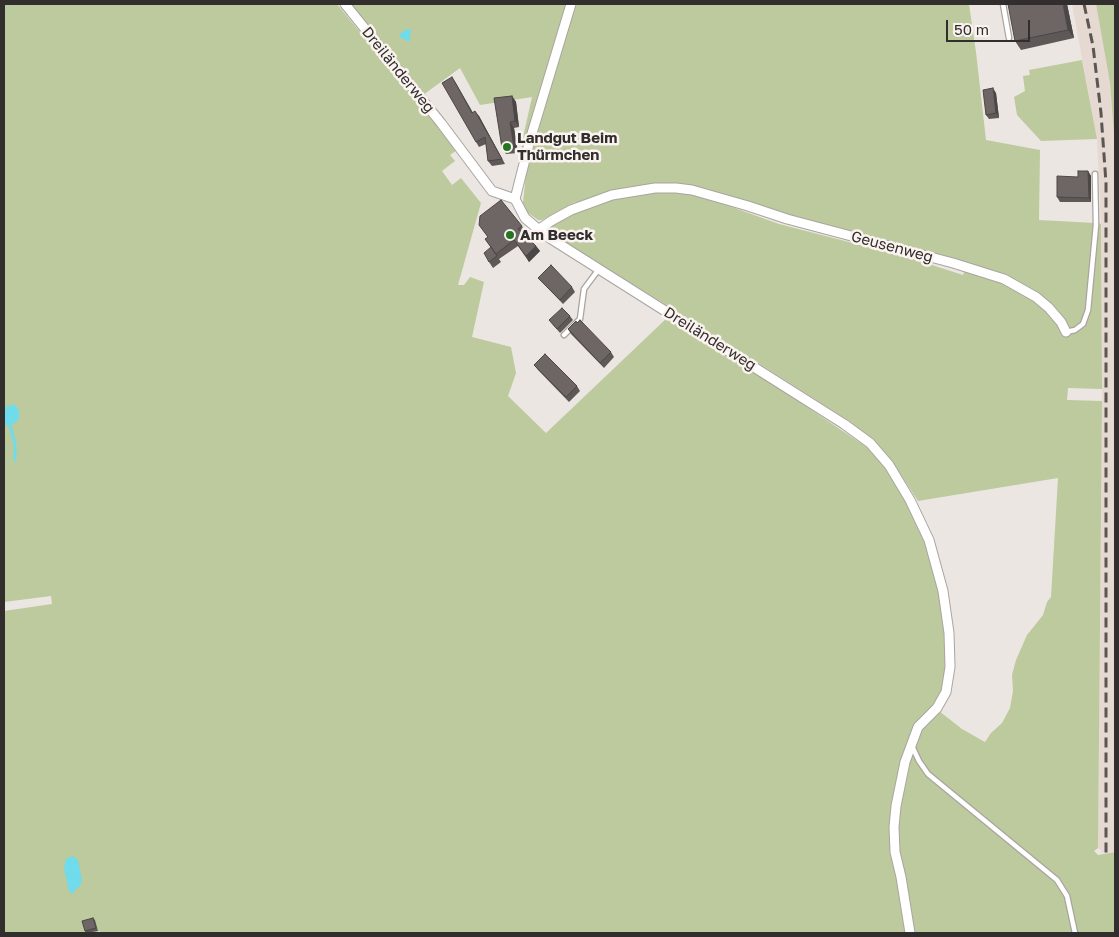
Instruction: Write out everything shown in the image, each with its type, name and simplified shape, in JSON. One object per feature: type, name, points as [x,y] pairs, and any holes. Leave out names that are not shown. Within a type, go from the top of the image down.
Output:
[{"type":"street","name":"Dreiländerweg","points":[[345,4],[492,191],[515,198],[525,218],[538,230],[844,424],[870,443],[889,465],[910,500],[929,540],[943,591],[949,633],[950,667],[946,692],[937,708],[918,727],[912,745]]},
{"type":"street","points":[[515,198],[530,140],[572,4]]},
{"type":"street","name":"Geusenweg","points":[[538,230],[550,221],[572,210],[612,195],[655,188],[692,190],[787,219],[953,263],[1004,279],[1036,297],[1061,322],[1066,332]]},
{"type":"street","points":[[910,933],[895,852],[894,827],[899,783],[912,745]]},
{"type":"lane","points":[[1003,4],[1009,38]]},
{"type":"lane","name":"Geusenweg","points":[[1066,332],[1075,330],[1083,324],[1088,310],[1096,225],[1095,174]]},
{"type":"lane","points":[[564,335],[580,319],[584,289],[598,269]]},
{"type":"lane","points":[[912,745],[919,761],[928,774],[1057,880],[1068,896],[1075,933]]},
{"type":"shaded area","points":[[1072,4],[1096,4],[1110,83],[1115,148],[1115,852],[1101,853],[1101,850],[1098,848],[1102,389],[1101,224],[1097,139]]},
{"type":"green space","points":[[4,4],[337,4],[457,150],[450,155],[455,161],[442,171],[452,185],[461,178],[481,203],[458,285],[464,285],[470,277],[484,282],[472,337],[511,347],[516,373],[508,396],[546,433],[668,317],[868,448],[887,467],[908,502],[926,542],[939,591],[945,633],[947,667],[943,689],[932,710],[921,719],[926,727],[939,711],[962,729],[985,742],[991,733],[1002,723],[1010,708],[1013,691],[1012,675],[1016,660],[1027,635],[1043,615],[1047,602],[1051,597],[1058,478],[918,501],[892,461],[874,440],[848,420],[547,232],[549,226],[576,212],[617,197],[656,191],[684,191],[779,224],[907,257],[963,275],[967,264],[782,215],[720,193],[684,185],[616,192],[573,203],[542,220],[538,220],[527,212],[523,203],[527,165],[546,104],[540,100],[521,161],[522,142],[532,97],[480,105],[460,68],[423,95],[350,4],[969,4],[986,140],[1040,150],[1039,220],[1095,223],[1088,295],[1083,318],[1088,318],[1098,223],[1101,224],[1102,389],[1068,388],[1067,400],[1102,401],[1098,848],[1094,851],[1098,855],[1115,852],[1115,933],[100,933],[100,931],[93,933],[4,933],[4,611],[52,604],[51,596],[4,602]]},
{"type":"green space","points":[[1096,4],[1115,4],[1115,148],[1110,83]]},
{"type":"green space","points":[[1082,60],[1097,139],[1041,141],[1017,115],[1014,97],[1025,91],[1023,76],[1030,75],[1029,70]]},
{"type":"water","points":[[407,29],[411,30],[409,42],[400,37],[400,34]]},
{"type":"water","points":[[14,404],[19,410],[19,419],[12,425],[6,426],[4,408]]},
{"type":"water","points":[[73,856],[78,860],[82,880],[81,884],[72,894],[69,891],[64,868],[66,859]]},
{"type":"building","points":[[1008,4],[1063,4],[1068,30],[1015,41]]},
{"type":"building","points":[[452,77],[472,113],[475,111],[502,159],[488,161],[485,137],[476,142],[442,83]]},
{"type":"building","points":[[993,88],[996,113],[986,115],[983,90]]},
{"type":"building","points":[[512,96],[515,121],[510,122],[514,147],[502,148],[494,98]]},
{"type":"building","points":[[1078,171],[1088,171],[1089,198],[1057,197],[1057,176],[1078,177]]},
{"type":"building","points":[[501,200],[522,226],[518,229],[536,246],[526,256],[514,240],[496,254],[485,239],[488,237],[479,225],[480,216]]},
{"type":"building","points":[[491,247],[497,256],[489,262],[484,253]]},
{"type":"building","points":[[551,265],[572,287],[560,300],[538,278]]},
{"type":"building","points":[[562,308],[570,316],[557,329],[549,320]]},
{"type":"building","points":[[580,320],[611,352],[600,363],[568,329],[576,321],[577,323]]},
{"type":"building","points":[[545,354],[577,386],[566,397],[534,365]]},
{"type":"building","points":[[93,918],[96,928],[85,931],[82,921]]},
{"type":"waterway","points":[[9,422],[15,444],[15,460]]},
{"type":"railway","points":[[1084,4],[1093,46],[1101,113],[1106,183],[1106,853]]},
{"type":"place","name":"Landgut Beim Thürmchen","points":[[507,147]]},
{"type":"place","name":"Am Beeck","points":[[510,235]]}]
